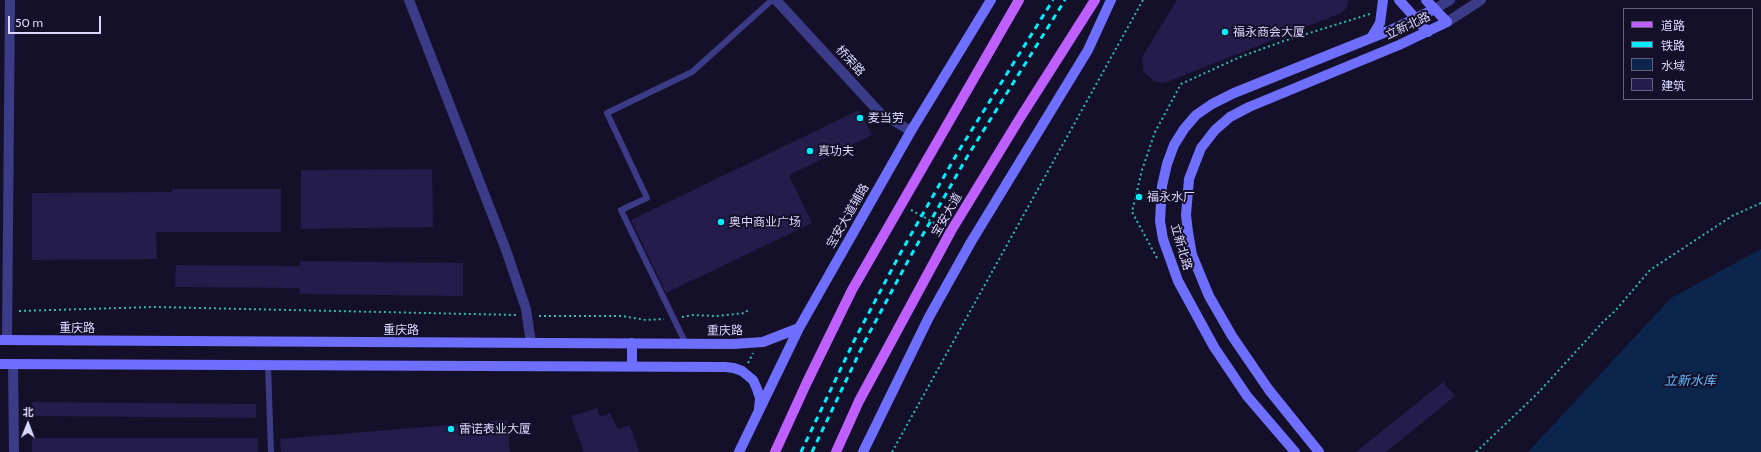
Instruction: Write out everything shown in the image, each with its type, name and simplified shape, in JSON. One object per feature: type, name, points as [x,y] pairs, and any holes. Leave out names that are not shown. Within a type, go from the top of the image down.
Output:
[{"type":"main road","name":"宝安大道辅路","points":[[739,452],[799,328],[911,131],[991,0]]},
{"type":"main road","points":[[775,452],[852,290],[1019,0]]},
{"type":"main road","name":"宝安大道","points":[[836,452],[859,401],[951,232],[1020,118],[1095,0]]},
{"type":"main road","points":[[863,452],[929,317],[971,242],[1088,50],[1111,0]]},
{"type":"main road","points":[[1372,38],[1378,28],[1383,0]]},
{"type":"main road","points":[[1399,0],[1428,32]]},
{"type":"main road","points":[[1426,0],[1447,22]]},
{"type":"main road","name":"立新北路","points":[[1295,452],[1247,396],[1230,372],[1214,347],[1178,281],[1169,260],[1161,231],[1160,209],[1164,176],[1170,154],[1178,137],[1190,121],[1203,109],[1234,93],[1372,38],[1435,9]]},
{"type":"main road","name":"立新北路","points":[[1319,452],[1269,390],[1232,336],[1209,296],[1192,255],[1188,232],[1186,215],[1189,179],[1196,158],[1204,143],[1215,130],[1230,117],[1249,107],[1380,54],[1447,22]]},
{"type":"main road","name":"重庆路","points":[[3,340],[734,344],[763,342],[799,328]]},
{"type":"main road","points":[[632,343],[632,366]]},
{"type":"main road","points":[[0,364],[632,366],[734,368],[753,380],[760,398],[759,408]]},
{"type":"street","points":[[3,340],[7,312],[10,0]]},
{"type":"street","points":[[409,0],[506,250],[527,316],[531,343]]},
{"type":"street","name":"桥荣路","points":[[776,0],[880,113],[911,131]]},
{"type":"street","points":[[1435,9],[1450,0]]},
{"type":"street","points":[[1447,22],[1481,0]]},
{"type":"street","points":[[13,364],[14,452]]},
{"type":"lane","points":[[686,344],[621,210],[647,198],[607,113],[692,72],[772,0]]},
{"type":"lane","points":[[268,365],[271,452]]},
{"type":"path","points":[[892,452],[1142,0]]},
{"type":"path","points":[[1159,263],[1132,212],[1142,170],[1155,132],[1181,84],[1240,57],[1350,19],[1382,10]]},
{"type":"path","points":[[1476,452],[1537,394],[1603,322],[1616,310],[1650,270],[1732,216],[1761,203]]},
{"type":"path","points":[[908,209],[940,226]]},
{"type":"path","points":[[7,312],[154,307],[527,316],[622,316],[646,320],[674,319],[693,315],[716,316],[744,313],[749,309]]},
{"type":"path","points":[[747,366],[755,348]]},
{"type":"water","name":"立新水库","points":[[1761,249],[1761,452],[1528,452],[1671,298]]},
{"type":"building","name":"福永商会大厦","points":[[1177,0],[1349,0],[1346,8],[1341,13],[1167,82],[1160,83],[1154,81],[1143,71],[1142,57]]},
{"type":"building","name":"奥中商业广场","points":[[859,110],[872,135],[789,175],[812,223],[666,293],[631,220]]},
{"type":"building","points":[[432,169],[433,227],[301,229],[301,170]]},
{"type":"building","points":[[172,189],[281,189],[281,232],[156,232],[157,259],[32,260],[32,193],[172,192]]},
{"type":"building","points":[[300,261],[463,263],[463,296],[299,294],[300,288],[175,287],[176,265],[300,266]]},
{"type":"building","points":[[1443,382],[1455,396],[1386,452],[1356,452]]},
{"type":"building","points":[[32,402],[256,404],[256,418],[31,416]]},
{"type":"building","points":[[597,408],[600,417],[610,413],[618,429],[630,425],[639,452],[584,452],[571,416]]},
{"type":"building","name":"雷诺表业大厦","points":[[507,420],[510,452],[281,452],[280,439]]},
{"type":"building","points":[[32,438],[258,438],[258,452],[32,452]]},
{"type":"railway","points":[[801,452],[855,339],[900,254],[958,152],[1053,0]]},
{"type":"railway","points":[[812,452],[864,343],[909,259],[967,157],[1065,0]]},
{"type":"place","name":"福永商会大厦","points":[[1225,32]]},
{"type":"place","name":"麦当劳","points":[[860,118]]},
{"type":"place","name":"真功夫","points":[[810,151]]},
{"type":"place","name":"福永水厂","points":[[1139,197]]},
{"type":"place","name":"奥中商业广场","points":[[721,222]]},
{"type":"place","name":"雷诺表业大厦","points":[[451,429]]}]
